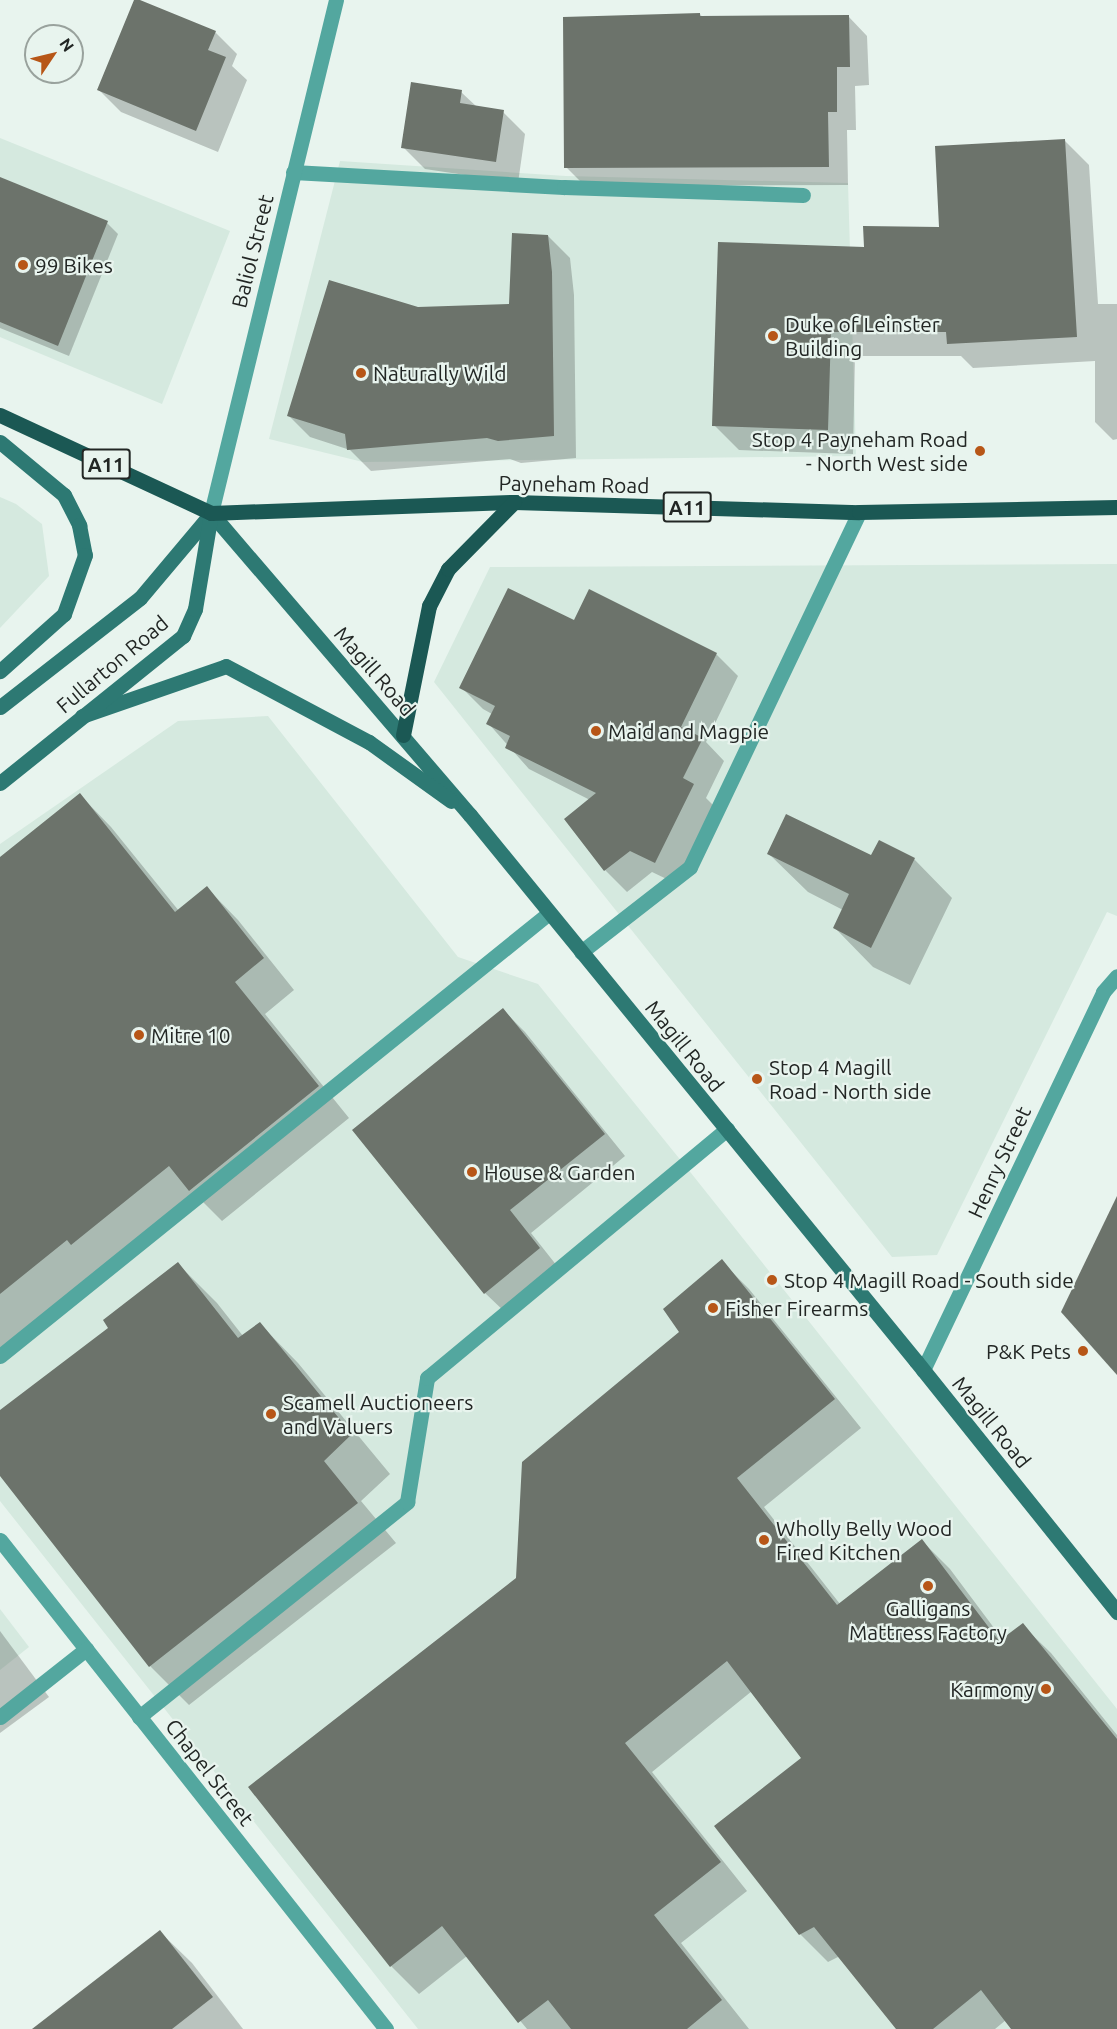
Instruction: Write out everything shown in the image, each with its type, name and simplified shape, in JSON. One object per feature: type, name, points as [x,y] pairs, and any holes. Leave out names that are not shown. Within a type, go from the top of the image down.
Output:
[{"type":"main road","name":"A11","points":[[0,415],[211,513]]},
{"type":"main road","points":[[0,442],[64,495],[80,525],[85,555],[64,614],[0,671]]},
{"type":"main road","name":"Payneham Road","points":[[211,513],[514,502],[859,512],[1117,507]]},
{"type":"main road","points":[[403,735],[429,606],[448,569],[514,502]]},
{"type":"main road","name":"Fullarton Road","points":[[0,707],[140,598],[211,513]]},
{"type":"main road","name":"Fullarton Road","points":[[0,783],[183,636],[195,609],[211,513]]},
{"type":"main road","name":"Magill Road","points":[[211,513],[470,815],[923,1370],[1117,1612]]},
{"type":"main road","points":[[82,716],[226,666],[369,742],[470,815]]},
{"type":"street","name":"Baliol Street","points":[[211,513],[336,0]]},
{"type":"street","points":[[293,172],[564,187],[803,195]]},
{"type":"street","points":[[581,952],[690,867],[859,512]]},
{"type":"street","points":[[0,1356],[549,913]]},
{"type":"street","name":"Henry Street","points":[[923,1370],[1103,992],[1117,976]]},
{"type":"street","points":[[140,1717],[407,1502],[427,1378],[727,1130]]},
{"type":"street","name":"Chapel Street","points":[[0,1540],[386,2029]]},
{"type":"street","points":[[0,1717],[86,1649]]},
{"type":"shaded area","points":[[0,138],[230,231],[162,404],[0,337]]},
{"type":"shaded area","points":[[340,161],[566,176],[848,183],[856,456],[363,462],[269,439]]},
{"type":"shaded area","points":[[0,497],[16,504],[42,524],[49,576],[0,628]]},
{"type":"shaded area","points":[[1117,564],[1117,916],[1107,912],[937,1255],[892,1257],[434,682],[490,567]]},
{"type":"shaded area","points":[[268,716],[458,957],[538,984],[1117,1709],[1117,2029],[418,2029],[0,1501],[0,844],[178,721]]},
{"type":"shaded area","points":[[0,1609],[29,1647],[0,1670]]},
{"type":"building","points":[[134,0],[140,0],[216,31],[208,50],[226,57],[196,131],[97,90]]},
{"type":"building","points":[[700,13],[700,16],[849,15],[850,67],[837,67],[837,112],[828,112],[829,167],[564,168],[563,17]]},
{"type":"building","points":[[411,82],[462,90],[460,103],[504,110],[496,162],[401,148]]},
{"type":"building","points":[[1065,139],[1077,337],[947,344],[946,332],[831,332],[828,430],[712,426],[718,242],[864,247],[863,226],[939,227],[935,146]]},
{"type":"building","points":[[0,177],[108,221],[58,346],[0,322]]},
{"type":"building","points":[[512,233],[548,235],[552,272],[554,436],[498,441],[487,438],[347,450],[345,434],[287,416],[329,280],[418,307],[509,304]]},
{"type":"building","name":"Maid and Magpie","points":[[508,588],[574,620],[589,589],[717,653],[681,727],[703,738],[683,778],[694,784],[655,863],[630,851],[604,871],[564,819],[596,793],[505,748],[510,736],[486,724],[495,706],[459,688]]},
{"type":"building","name":"Mitre 10","points":[[80,793],[175,912],[207,886],[264,958],[235,982],[319,1086],[189,1191],[169,1166],[71,1245],[67,1240],[0,1294],[0,857]]},
{"type":"building","points":[[786,814],[871,855],[879,840],[915,858],[871,948],[833,928],[849,894],[767,854]]},
{"type":"building","name":"House & Garden","points":[[503,1008],[605,1134],[510,1210],[540,1248],[484,1294],[352,1130]]},
{"type":"building","points":[[1117,1196],[1117,1375],[1061,1312]]},
{"type":"building","points":[[722,1259],[835,1399],[737,1478],[837,1605],[922,1539],[999,1641],[1023,1623],[1117,1739],[1117,2029],[1011,2029],[981,1990],[933,2029],[896,2029],[814,1927],[799,1935],[714,1826],[801,1758],[727,1661],[625,1743],[721,1862],[654,1915],[722,2000],[687,2029],[571,2029],[548,2000],[518,2023],[442,1926],[390,1967],[248,1787],[516,1578],[522,1462],[679,1332],[663,1309]]},
{"type":"building","points":[[178,1262],[238,1338],[260,1322],[352,1434],[324,1461],[358,1503],[149,1667],[0,1476],[0,1410],[108,1328],[103,1320]]},
{"type":"building","points":[[160,1930],[213,1997],[172,2029],[32,2029]]},
{"type":"place","name":"99 Bikes","points":[[23,265]]},
{"type":"place","name":"Duke of Leinster Building","points":[[773,336]]},
{"type":"place","name":"Naturally Wild","points":[[361,373]]},
{"type":"place","name":"Stop 4 Payneham Road - North West side","points":[[980,451]]},
{"type":"place","name":"Maid and Magpie","points":[[596,731]]},
{"type":"place","name":"Mitre 10","points":[[139,1035]]},
{"type":"place","name":"Stop 4 Magill Road - North side","points":[[757,1079]]},
{"type":"place","name":"House & Garden","points":[[472,1172]]},
{"type":"place","name":"Stop 4 Magill Road - South side","points":[[772,1280]]},
{"type":"place","name":"Fisher Firearms","points":[[713,1308]]},
{"type":"place","name":"P&K Pets","points":[[1083,1351]]},
{"type":"place","name":"Scamell Auctioneers and Valuers","points":[[271,1414]]},
{"type":"place","name":"Wholly Belly Wood Fired Kitchen","points":[[764,1540]]},
{"type":"place","name":"Galligans Mattress Factory","points":[[928,1586]]},
{"type":"place","name":"Karmony","points":[[1046,1689]]}]
